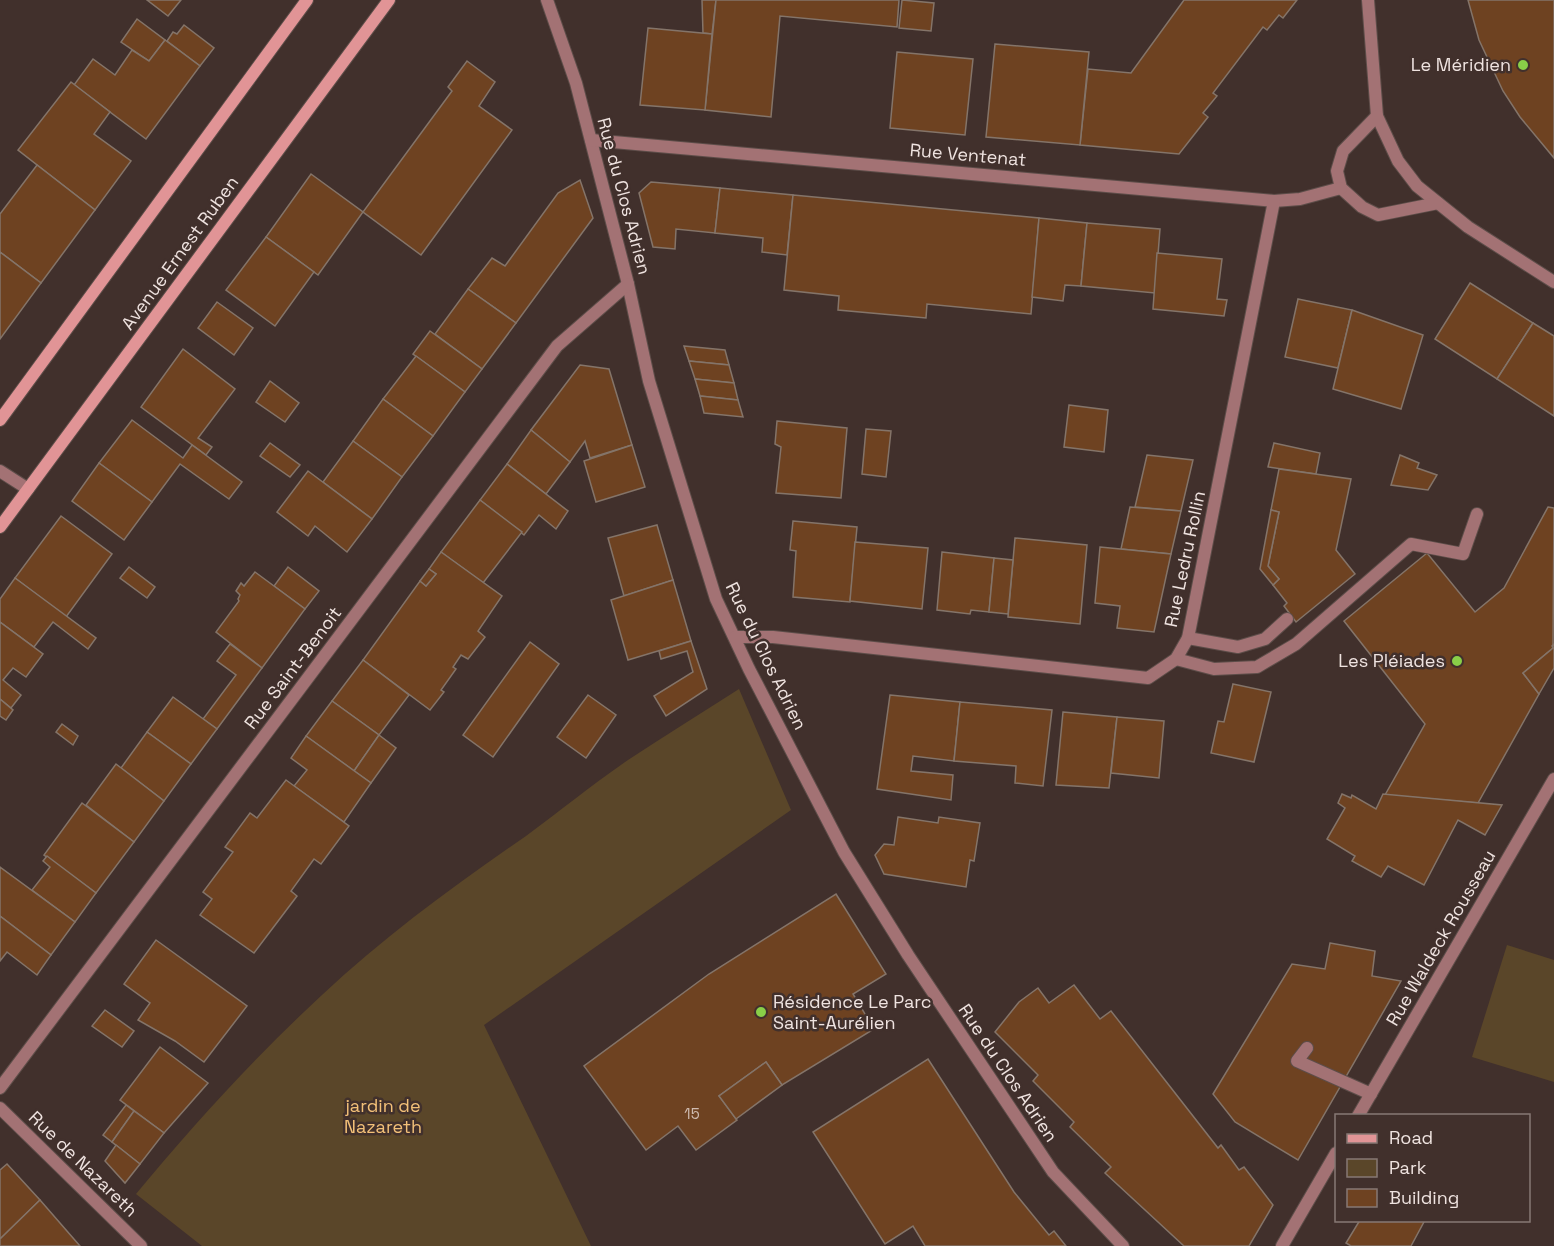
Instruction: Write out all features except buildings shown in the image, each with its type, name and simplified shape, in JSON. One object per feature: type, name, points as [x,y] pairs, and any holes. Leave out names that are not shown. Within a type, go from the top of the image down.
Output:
[{"type":"street","points":[[0,420],[307,0]]},
{"type":"street","name":"Avenue Ernest Ruben","points":[[0,527],[389,0]]},
{"type":"street","name":"Rue du Clos Adrien","points":[[548,0],[576,82],[628,284],[649,381],[716,599],[749,669],[844,852],[908,955],[1053,1172],[1124,1246]]},
{"type":"street","points":[[1368,0],[1377,116],[1398,161],[1417,186],[1468,227],[1554,282]]},
{"type":"street","points":[[1377,116],[1343,151],[1337,171],[1341,188],[1362,207],[1378,215],[1438,202]]},
{"type":"street","name":"Rue Ventenat","points":[[591,140],[1274,201],[1300,199],[1341,188]]},
{"type":"street","name":"Rue Ledru Rollin","points":[[735,637],[773,638],[1148,678],[1176,659],[1188,638],[1274,201]]},
{"type":"street","name":"Rue Saint-Benoit","points":[[0,1088],[557,346],[628,284]]},
{"type":"street","points":[[0,471],[28,489]]},
{"type":"street","points":[[1176,659],[1215,669],[1257,667],[1296,644],[1411,544],[1463,554],[1477,514]]},
{"type":"street","points":[[1188,638],[1238,647],[1265,639],[1287,619]]},
{"type":"street","name":"Rue Waldeck Rousseau","points":[[1359,1114],[1554,779]]},
{"type":"street","points":[[1307,1048],[1297,1061],[1371,1094]]},
{"type":"street","name":"Rue de Nazareth","points":[[0,1108],[141,1246]]},
{"type":"street","points":[[1282,1246],[1335,1155]]},
{"type":"green space","name":"jardin de Nazareth","points":[[739,689],[791,810],[484,1025],[591,1246],[202,1246],[136,1194],[249,1067],[297,1018],[370,952],[447,892],[615,769]]},
{"type":"green space","points":[[1507,945],[1554,960],[1554,1082],[1472,1057]]},
{"type":"place","name":"Le Méridien","points":[[1523,65]]},
{"type":"place","name":"Les Pléiades","points":[[1457,661]]},
{"type":"place","name":"Résidence Le Parc Saint-Aurélien","points":[[761,1012]]}]
